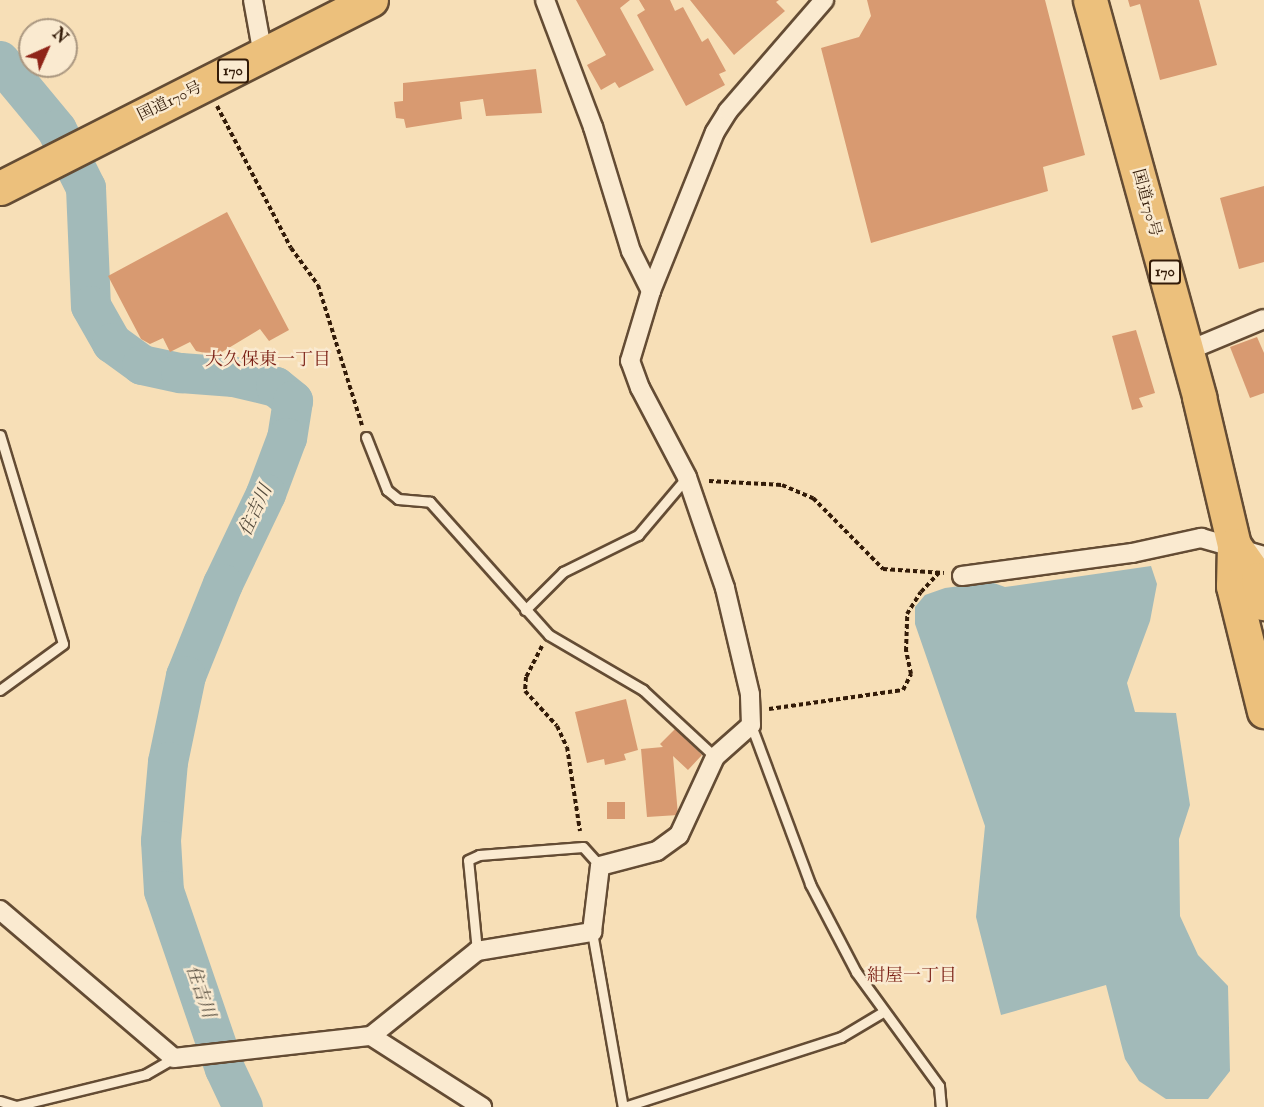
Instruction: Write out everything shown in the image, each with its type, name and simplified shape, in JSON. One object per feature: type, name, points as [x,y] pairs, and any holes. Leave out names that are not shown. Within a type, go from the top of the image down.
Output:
[{"type":"highway","name":"国道170号","points":[[0,188],[371,0]]},
{"type":"highway","name":"国道170号","points":[[1090,0],[1186,351],[1264,603]]},
{"type":"highway","name":"国道170号","points":[[1249,551],[1233,586],[1264,711]]},
{"type":"street","points":[[253,0],[263,55]]},
{"type":"street","points":[[545,0],[593,127],[631,251],[651,291]]},
{"type":"street","points":[[0,910],[174,1058],[371,1036],[477,951],[592,932],[600,866],[657,851],[679,835],[715,757],[751,718],[725,588],[687,477],[640,388],[630,361],[651,291],[715,132],[824,0]]},
{"type":"street","points":[[1186,351],[1264,319]]},
{"type":"street","points":[[962,576],[1132,553],[1201,538],[1249,551]]},
{"type":"street","points":[[371,1036],[482,1107]]},
{"type":"lane","points":[[0,435],[63,644],[0,690]]},
{"type":"lane","points":[[366,437],[387,490],[398,499],[430,502],[549,635],[643,690],[715,757]]},
{"type":"lane","points":[[525,610],[563,572],[638,535],[687,477]]},
{"type":"lane","points":[[751,718],[810,884],[856,972],[939,1086],[941,1107]]},
{"type":"lane","points":[[477,951],[468,860],[480,855],[583,847],[600,866]]},
{"type":"lane","points":[[592,932],[623,1106]]},
{"type":"lane","points":[[612,1107],[623,1106],[842,1037],[883,1012]]},
{"type":"lane","points":[[0,1101],[16,1106],[135,1077],[174,1058]]},
{"type":"path","points":[[206,85],[291,248],[318,285],[366,437]]},
{"type":"path","points":[[687,477],[782,485],[813,498],[883,569],[962,576]]},
{"type":"path","points":[[751,718],[903,690],[911,674],[906,651],[907,614],[921,592],[940,573]]},
{"type":"path","points":[[549,635],[526,677],[525,691],[557,726],[567,747],[583,847]]},
{"type":"water","points":[[1151,566],[1157,584],[1150,621],[1127,683],[1135,712],[1176,713],[1190,805],[1179,839],[1180,916],[1198,955],[1228,986],[1230,1071],[1208,1099],[1166,1099],[1139,1081],[1125,1059],[1106,985],[1001,1015],[976,917],[985,826],[915,624],[915,607],[925,595],[945,588],[991,582],[1005,587]]},
{"type":"building","points":[[576,0],[630,0],[620,8],[654,70],[619,88],[615,82],[601,90],[587,65],[606,55]]},
{"type":"building","points":[[639,0],[670,0],[675,11],[683,7],[702,42],[708,38],[726,71],[719,74],[725,85],[686,106],[637,15],[645,10]]},
{"type":"building","points":[[690,0],[779,0],[776,2],[785,11],[734,55]]},
{"type":"building","points":[[867,0],[1045,0],[1085,155],[1043,167],[1048,191],[871,243],[821,48],[859,37],[871,16]]},
{"type":"building","points":[[1128,0],[1199,0],[1217,65],[1160,80],[1140,4],[1130,7]]},
{"type":"building","points":[[536,69],[542,113],[486,116],[483,99],[460,102],[462,119],[406,128],[404,119],[396,118],[394,102],[403,101],[403,83]]},
{"type":"building","points":[[1264,186],[1264,262],[1239,269],[1220,198]]},
{"type":"building","points":[[227,212],[289,330],[269,341],[260,329],[222,352],[210,354],[196,351],[190,342],[170,352],[163,338],[150,344],[141,339],[108,276]]},
{"type":"building","points":[[1136,330],[1155,393],[1139,398],[1143,407],[1132,410],[1112,336]]},
{"type":"building","points":[[1257,337],[1264,353],[1264,393],[1250,398],[1230,347]]},
{"type":"building","points":[[626,699],[638,750],[624,754],[626,760],[605,765],[604,759],[587,763],[575,712]]},
{"type":"building","points":[[675,729],[702,755],[688,770],[673,756],[678,815],[647,817],[641,749],[663,747],[660,744]]},
{"type":"building","points":[[607,802],[625,802],[625,819],[607,819]]},
{"type":"waterway","name":"住吉川","points":[[0,61],[57,130],[86,188],[91,306],[112,343],[142,365],[181,373],[234,377],[276,387],[293,401],[287,438],[266,494],[223,584],[186,676],[168,762],[161,841],[164,891],[225,1069],[243,1107]]},
{"type":"district","name":"大久保東一丁目","points":[[268,361]]},
{"type":"district","name":"紺屋一丁目","points":[[912,977]]}]
